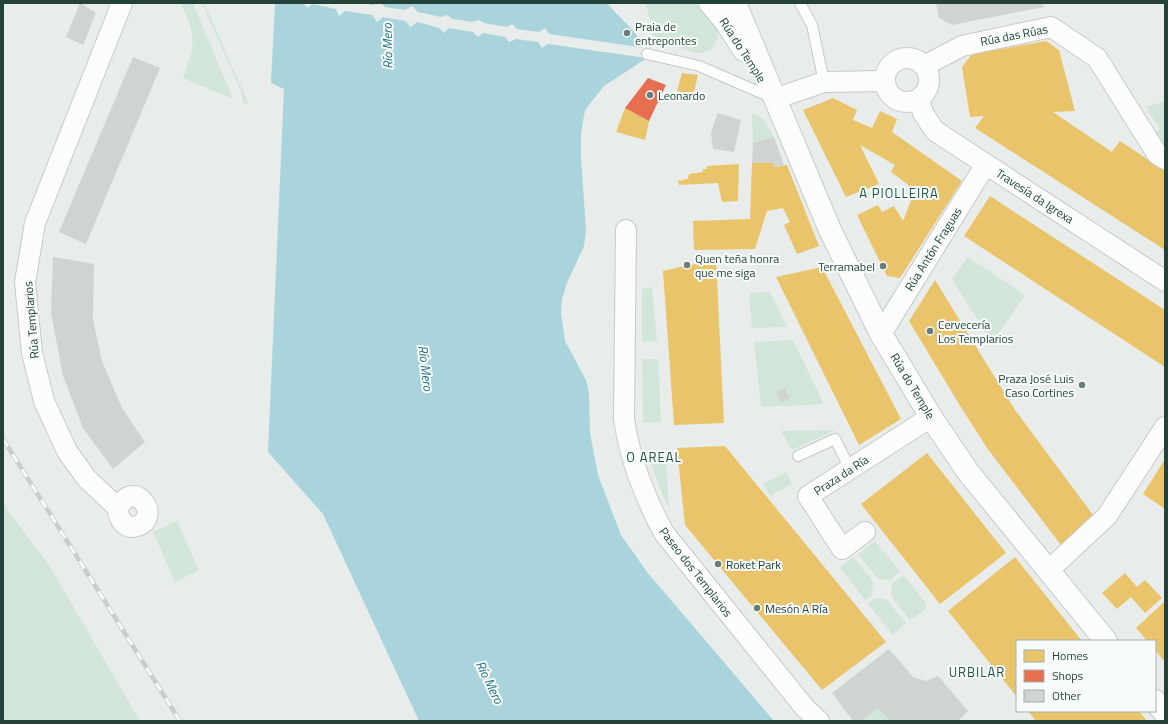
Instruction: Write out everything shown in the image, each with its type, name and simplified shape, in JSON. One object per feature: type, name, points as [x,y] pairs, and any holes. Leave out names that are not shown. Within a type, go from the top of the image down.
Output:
[{"type":"main road","name":"Rúa do Temple","points":[[710,3],[726,22],[774,98]]},
{"type":"main road","name":"Rúa do Temple","points":[[735,3],[830,230],[881,334],[931,417],[968,472],[1105,640]]},
{"type":"main road","points":[[1156,702],[1165,713]]},
{"type":"street","name":"Rúa Templarios","points":[[118,508],[87,479],[66,451],[44,401],[32,353],[25,282],[35,223],[122,3]]},
{"type":"street","name":"Rúa das Rúas","points":[[924,66],[962,46],[1051,27],[1097,58],[1157,154],[1165,159]]},
{"type":"street","points":[[912,58],[924,66],[929,80],[928,88],[918,99],[906,103],[899,101],[890,95],[884,81],[885,73],[890,65],[898,60],[912,58]]},
{"type":"street","points":[[774,98],[824,82],[884,81]]},
{"type":"street","name":"Travesía da Igrexa","points":[[918,99],[923,113],[935,131],[1165,281]]},
{"type":"street","name":"Rúa Antón Fraguas","points":[[881,334],[986,164]]},
{"type":"street","name":"Paseo dos Templarios","points":[[626,230],[624,419],[627,444],[648,504],[664,533],[805,708],[819,721]]},
{"type":"street","name":"Praza da Ría","points":[[866,532],[842,549],[808,496],[931,417]]},
{"type":"street","points":[[1048,571],[1107,516],[1165,426]]},
{"type":"lane","points":[[800,3],[812,25],[824,82]]},
{"type":"lane","points":[[648,54],[699,66],[774,98]]},
{"type":"lane","points":[[798,456],[835,439],[850,469]]},
{"type":"green space","points":[[181,3],[193,3],[233,99],[183,78],[192,48],[192,33]]},
{"type":"green space","points":[[202,3],[204,3],[249,105],[243,103],[242,93]]},
{"type":"green space","points":[[646,3],[695,3],[709,16],[716,26],[718,32],[715,44],[709,50],[700,53],[676,46],[661,44],[653,35]]},
{"type":"green space","points":[[1165,102],[1165,147],[1155,134],[1160,129],[1148,111],[1147,106]]},
{"type":"green space","points":[[752,112],[764,120],[774,137],[753,143]]},
{"type":"green space","points":[[968,257],[1025,295],[992,343],[952,279]]},
{"type":"green space","points":[[652,287],[657,341],[642,342],[642,289]]},
{"type":"green space","points":[[770,292],[787,327],[752,328],[749,293]]},
{"type":"green space","points":[[793,340],[824,404],[761,407],[754,342]]},
{"type":"green space","points":[[642,359],[658,359],[661,422],[643,423]]},
{"type":"green space","points":[[836,430],[792,450],[781,431]]},
{"type":"green space","points":[[666,459],[669,507],[662,494],[650,460]]},
{"type":"green space","points":[[787,472],[792,484],[770,496],[763,484]]},
{"type":"green space","points":[[3,504],[49,565],[140,721],[3,721]]},
{"type":"green space","points":[[177,521],[199,570],[175,582],[153,532]]},
{"type":"green space","points":[[875,541],[900,571],[890,580],[878,579],[858,554]]},
{"type":"green space","points":[[853,557],[873,581],[872,595],[865,600],[840,568]]},
{"type":"green space","points":[[903,575],[926,603],[926,609],[910,620],[891,596],[892,584]]},
{"type":"green space","points":[[876,598],[886,599],[906,623],[893,635],[868,604]]},
{"type":"green space","points":[[878,708],[890,721],[861,721]]},
{"type":"water","name":"Río Mero","points":[[275,3],[607,3],[637,36],[644,51],[644,60],[604,86],[585,110],[581,133],[581,156],[586,231],[584,246],[567,283],[562,299],[561,313],[565,341],[586,380],[589,393],[590,433],[598,475],[621,535],[647,572],[774,721],[419,721],[323,514],[268,452],[284,89],[271,83]]},
{"type":"pier","points":[[303,3],[361,3],[372,5],[381,3],[385,7],[405,10],[412,6],[418,12],[441,17],[447,15],[452,19],[473,22],[479,20],[484,23],[507,27],[512,24],[517,29],[539,32],[545,28],[549,34],[646,48],[646,58],[548,44],[542,48],[538,42],[516,39],[509,42],[505,37],[483,33],[478,37],[473,32],[449,28],[444,33],[439,28],[417,22],[411,27],[405,21],[383,17],[377,22],[372,15],[345,11],[339,16],[336,9],[313,4],[307,8]]},
{"type":"building: Homes","points":[[1046,41],[1059,50],[1075,111],[1053,112],[1112,152],[1120,141],[1165,171],[1165,250],[975,128],[984,116],[970,117],[962,67],[972,54]]},
{"type":"building: Homes","points":[[682,73],[698,75],[693,96],[677,91]]},
{"type":"building: Homes","points":[[833,98],[857,110],[853,120],[872,128],[880,111],[897,119],[892,132],[962,181],[900,278],[887,276],[857,215],[878,205],[882,212],[894,206],[903,221],[915,190],[891,172],[895,165],[860,145],[879,184],[846,197],[803,110]]},
{"type":"building: Homes","points":[[625,108],[649,121],[645,140],[616,132]]},
{"type":"building: Homes","points":[[752,163],[773,163],[774,167],[787,165],[819,246],[797,254],[784,225],[790,222],[783,208],[767,211],[755,249],[694,250],[693,221],[750,219]]},
{"type":"building: Homes","points":[[739,164],[738,201],[722,202],[718,183],[679,185],[678,181],[688,179],[689,174],[703,172],[703,169],[707,169],[707,166]]},
{"type":"building: Homes","points":[[990,196],[1165,310],[1165,367],[964,236]]},
{"type":"building: Homes","points":[[716,259],[724,423],[674,425],[663,271]]},
{"type":"building: Homes","points":[[822,267],[901,419],[859,445],[776,277]]},
{"type":"building: Homes","points":[[935,280],[1015,410],[1093,515],[1061,545],[987,448],[909,321]]},
{"type":"building: Homes","points":[[725,446],[886,642],[822,690],[685,525],[677,448]]},
{"type":"building: Homes","points":[[927,453],[1006,553],[940,604],[861,504]]},
{"type":"building: Homes","points":[[1165,459],[1165,509],[1143,494]]},
{"type":"building: Homes","points":[[1015,557],[1081,640],[1016,640],[1016,696],[948,611]]},
{"type":"building: Homes","points":[[1125,573],[1137,587],[1145,580],[1162,598],[1145,613],[1131,597],[1117,609],[1102,593]]},
{"type":"building: Homes","points":[[1165,601],[1165,662],[1156,651],[1156,640],[1146,640],[1136,628]]},
{"type":"building: Homes","points":[[1029,712],[1140,712],[1147,721],[1036,721]]},
{"type":"building: Shops","points":[[648,78],[666,85],[649,121],[625,108]]},
{"type":"building: Other","points":[[80,3],[96,13],[83,45],[66,37]]},
{"type":"building: Other","points":[[936,3],[1043,3],[1044,7],[952,25],[939,18]]},
{"type":"building: Other","points":[[133,57],[160,68],[86,244],[59,232]]},
{"type":"building: Other","points":[[718,113],[741,120],[734,152],[713,149],[711,133]]},
{"type":"building: Other","points":[[774,137],[784,165],[774,167],[773,163],[752,163],[753,143]]},
{"type":"building: Other","points":[[53,257],[94,264],[93,320],[102,361],[122,408],[145,442],[113,469],[83,428],[63,376],[51,313]]},
{"type":"building: Other","points":[[784,388],[790,398],[781,403],[776,392]]},
{"type":"building: Other","points":[[889,649],[913,677],[926,681],[938,676],[968,711],[958,721],[890,721],[878,708],[861,721],[853,721],[832,693]]},
{"type":"railway","points":[[3,439],[180,721]]},
{"type":"place","name":"Praia de entrepontes","points":[[627,33]]},
{"type":"place","name":"Leonardo","points":[[650,95]]},
{"type":"place","name":"Quen teña honra que me siga","points":[[687,265]]},
{"type":"place","name":"Terramabel","points":[[883,266]]},
{"type":"place","name":"Cervecería Los Templarios","points":[[930,331]]},
{"type":"place","name":"Praza José Luis Caso Cortines","points":[[1082,385]]},
{"type":"place","name":"Roket Park","points":[[718,564]]},
{"type":"place","name":"Mesón A Ría","points":[[757,608]]},
{"type":"district","name":"A PIOLLEIRA","points":[[899,193]]},
{"type":"district","name":"O AREAL","points":[[654,457]]},
{"type":"district","name":"URBILAR","points":[[977,672]]}]
